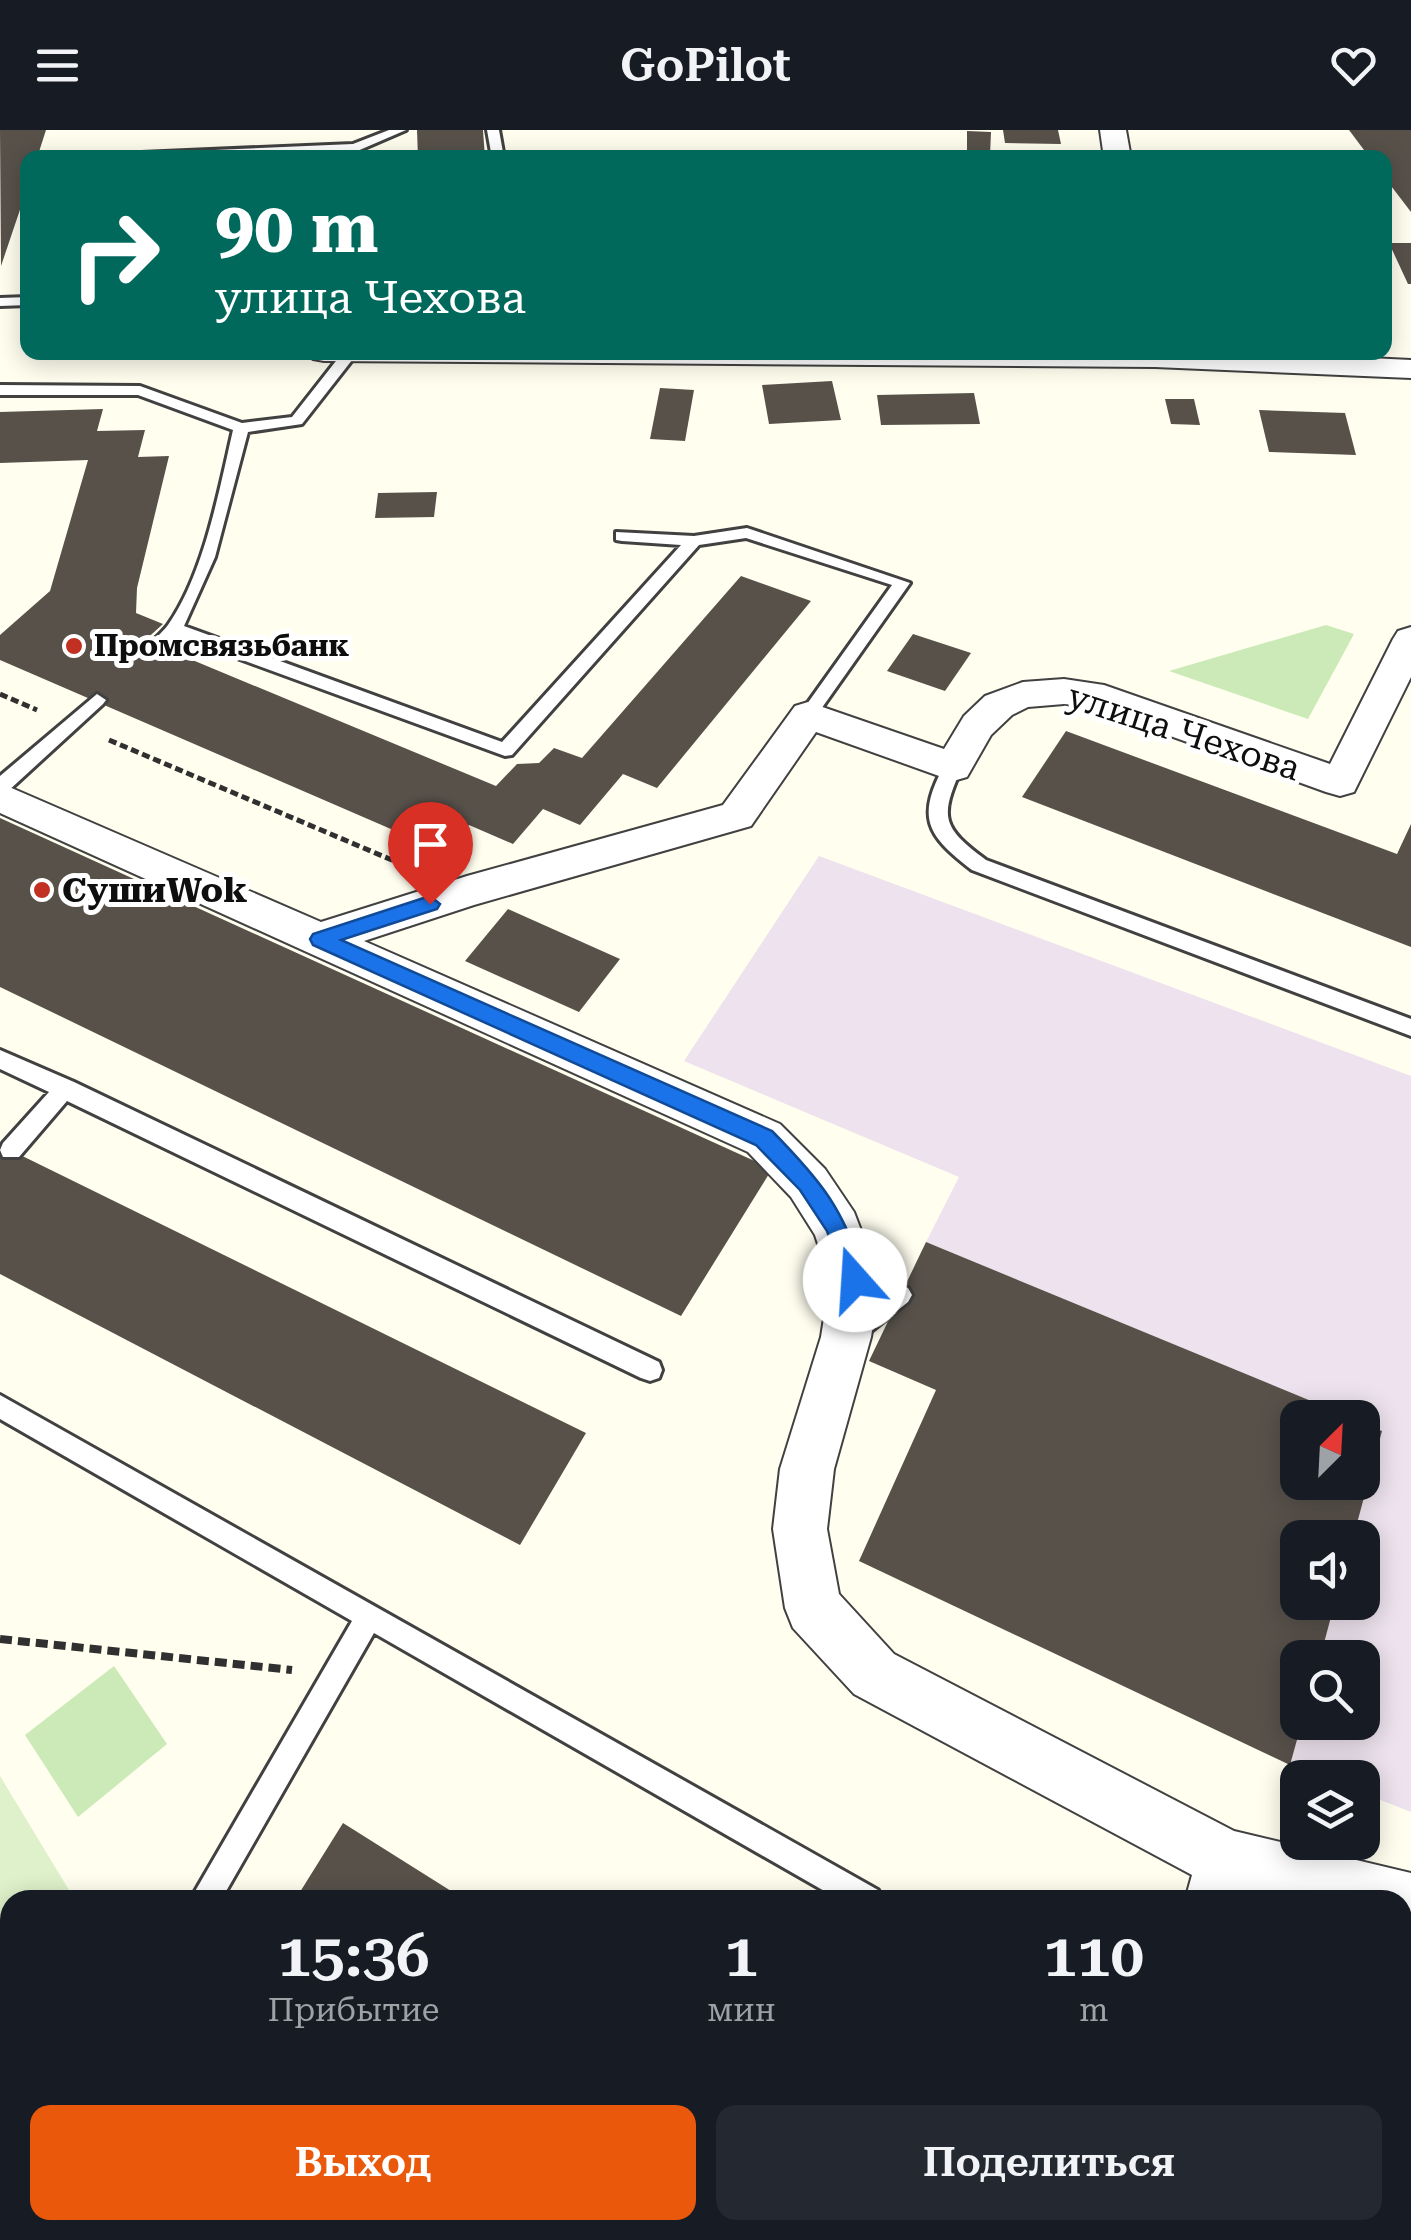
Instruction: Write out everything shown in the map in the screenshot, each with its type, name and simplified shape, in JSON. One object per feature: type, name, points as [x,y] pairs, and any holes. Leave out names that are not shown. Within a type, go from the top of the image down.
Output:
[{"type":"street","points":[[1246,360],[1411,369]]},
{"type":"street","name":"улица Чехова","points":[[953,767],[986,715],[1015,698],[1050,689],[1091,694],[1340,782],[1411,639]]},
{"type":"street","points":[[320,939],[466,892],[736,816],[808,716],[953,767]]},
{"type":"street","points":[[0,797],[764,1138],[808,1183],[878,1288],[846,1337],[806,1469],[800,1528],[813,1608],[874,1674],[1221,1880],[1312,1890]]},
{"type":"lane","points":[[308,150],[356,148],[400,130]]},
{"type":"lane","points":[[0,390],[140,390],[241,428],[297,421],[333,360]]},
{"type":"lane","points":[[155,648],[174,629],[197,590],[226,498],[241,428]]},
{"type":"lane","points":[[622,536],[694,541],[747,532],[902,583],[808,716]]},
{"type":"lane","points":[[174,629],[505,750],[694,541]]},
{"type":"lane","points":[[0,786],[96,700]]},
{"type":"lane","points":[[953,767],[934,805],[942,836],[979,865],[1411,1028]]},
{"type":"lane","points":[[0,1059],[650,1370]]},
{"type":"lane","points":[[12,1150],[66,1088]]},
{"type":"lane","points":[[0,1406],[850,1890]]},
{"type":"lane","points":[[211,1890],[370,1616]]},
{"type":"path","points":[[0,694],[466,892]]},
{"type":"path","points":[[0,1639],[335,1675]]},
{"type":"shaded area","points":[[819,856],[1411,1076],[1411,1812],[1380,1800],[1380,1760],[1291,1760],[1297,1740],[1380,1740],[1380,1640],[1325,1640],[1330,1620],[1380,1620],[1380,1520],[1357,1520],[1363,1500],[1380,1500],[1380,1400],[1309,1400],[926,1242],[959,1177],[684,1061]]},
{"type":"green space","points":[[1326,625],[1354,634],[1308,719],[1169,671]]},
{"type":"green space","points":[[114,1666],[167,1744],[78,1817],[25,1735]]},
{"type":"green space","points":[[0,1776],[69,1890],[0,1890]]},
{"type":"building","points":[[0,130],[46,130],[40,150],[20,150],[20,210],[1,266]]},
{"type":"building","points":[[417,130],[483,130],[484,150],[418,150]]},
{"type":"building","points":[[1003,130],[1058,130],[1061,144],[1005,143]]},
{"type":"building","points":[[1349,130],[1411,130],[1411,212],[1392,187],[1392,150],[1364,150]]},
{"type":"building","points":[[967,131],[991,132],[990,150],[967,150]]},
{"type":"building","points":[[1392,243],[1411,243],[1408,284],[1392,249]]},
{"type":"building","points":[[832,381],[841,420],[769,424],[762,385]]},
{"type":"building","points":[[660,388],[694,390],[685,441],[650,439]]},
{"type":"building","points":[[974,393],[980,424],[881,425],[877,395]]},
{"type":"building","points":[[1165,399],[1194,399],[1200,425],[1171,424]]},
{"type":"building","points":[[103,409],[97,431],[145,430],[138,457],[169,456],[137,588],[136,613],[163,624],[142,643],[178,654],[496,786],[517,764],[539,763],[554,748],[582,758],[741,576],[811,601],[657,788],[623,774],[580,825],[543,809],[513,844],[469,825],[444,852],[0,660],[0,635],[50,591],[88,460],[0,463],[0,412]]},
{"type":"building","points":[[1259,410],[1345,413],[1356,455],[1269,452]]},
{"type":"building","points":[[437,492],[434,517],[375,518],[378,493]]},
{"type":"building","points":[[913,634],[971,653],[945,691],[887,671]]},
{"type":"building","points":[[1066,731],[1397,854],[1411,824],[1411,947],[1022,797]]},
{"type":"building","points":[[0,818],[772,1169],[681,1316],[0,987]]},
{"type":"building","points":[[508,909],[620,959],[579,1012],[465,961]]},
{"type":"building","points":[[0,1145],[586,1433],[520,1545],[0,1274]]},
{"type":"building","points":[[926,1242],[1309,1400],[1280,1400],[1280,1500],[1363,1500],[1358,1520],[1280,1520],[1280,1620],[1330,1620],[1325,1640],[1280,1640],[1280,1740],[1297,1740],[1291,1760],[1280,1760],[859,1561],[936,1390],[869,1361]]},
{"type":"building","points":[[343,1823],[449,1890],[301,1890]]},
{"type":"place","name":"Промсвязьбанк","points":[[74,646]]},
{"type":"place","name":"СушиWok","points":[[42,890]]},
{"type":"route","points":[[430,904],[320,939],[764,1138],[808,1183],[837,1227],[855,1280]]}]
